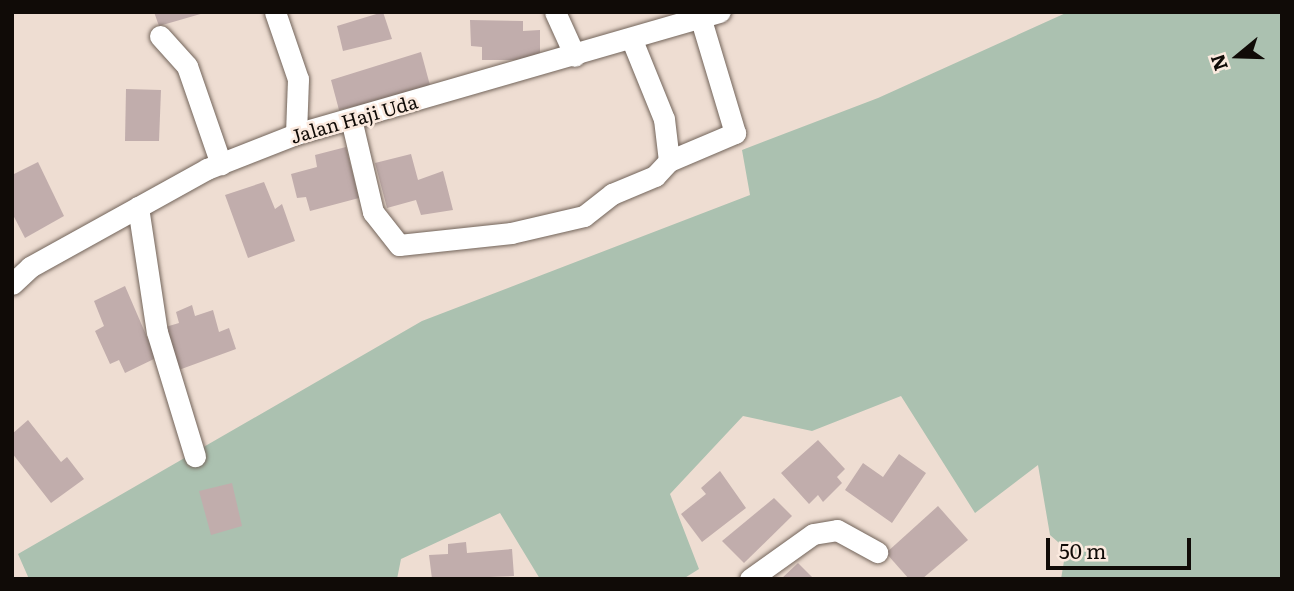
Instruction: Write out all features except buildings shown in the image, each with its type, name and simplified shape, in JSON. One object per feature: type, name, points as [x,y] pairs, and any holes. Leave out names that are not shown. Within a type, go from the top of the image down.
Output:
[{"type":"street","points":[[275,12],[298,79],[296,134]]},
{"type":"street","points":[[555,12],[575,56]]},
{"type":"street","points":[[351,119],[373,212],[400,245],[510,233],[584,216],[612,194],[655,176],[669,161],[735,133],[710,16]]},
{"type":"street","name":"Jalan Haji Uda","points":[[12,284],[30,267],[138,207],[221,164],[296,134],[710,16]]},
{"type":"street","points":[[160,36],[187,66],[221,164]]},
{"type":"street","points":[[632,40],[664,120],[669,161]]},
{"type":"street","points":[[138,207],[157,332],[195,456]]},
{"type":"street","points":[[750,579],[813,534],[837,530],[877,552]]},
{"type":"green space","points":[[1068,12],[1282,12],[1282,579],[1061,579],[1066,549],[1050,535],[1038,465],[975,513],[901,396],[812,431],[743,416],[670,494],[699,569],[683,579],[540,579],[500,513],[401,559],[397,579],[29,579],[18,554],[422,321],[750,195],[742,150],[878,98]]}]
